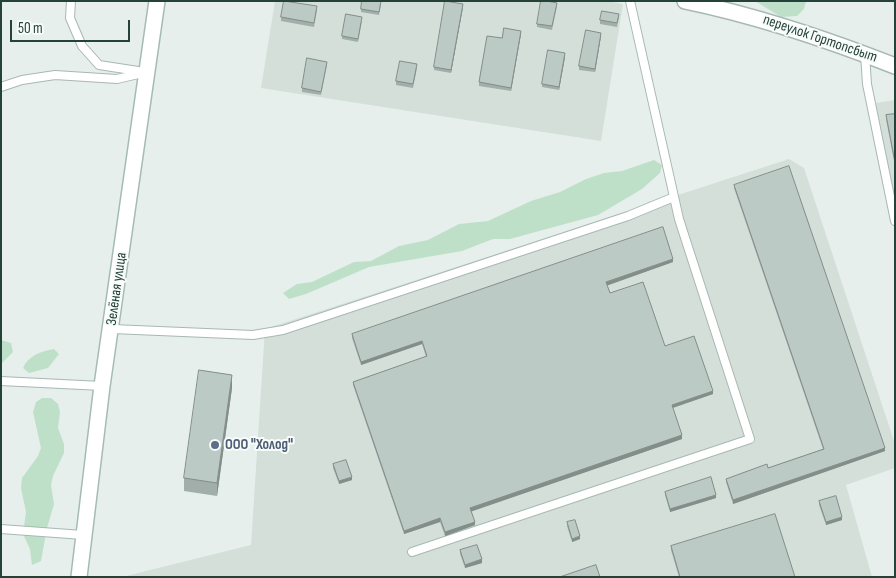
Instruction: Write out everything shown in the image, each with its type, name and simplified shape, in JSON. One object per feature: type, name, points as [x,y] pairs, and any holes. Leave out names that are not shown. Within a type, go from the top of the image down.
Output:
[{"type":"street","name":"Зелёная улица","points":[[79,577],[102,386],[112,329],[158,1]]},
{"type":"street","name":"переулок Гортопсбыт","points":[[686,1],[755,17],[895,66]]},
{"type":"lane","points":[[71,1],[70,18],[82,46],[99,65],[120,70],[148,72]]},
{"type":"lane","points":[[412,552],[750,439],[679,220],[630,1]]},
{"type":"lane","points":[[865,54],[867,84],[895,222]]},
{"type":"lane","points":[[1,87],[22,80],[55,75],[117,79],[148,72]]},
{"type":"lane","points":[[112,329],[253,335],[283,330],[610,222],[674,196]]},
{"type":"lane","points":[[1,381],[102,386]]},
{"type":"lane","points":[[1,530],[83,535]]},
{"type":"shaded area","points":[[275,1],[607,1],[623,4],[601,141],[261,88]]},
{"type":"shaded area","points":[[895,100],[895,210],[876,103]]},
{"type":"shaded area","points":[[789,159],[804,168],[895,444],[895,468],[846,485],[872,577],[122,577],[251,545],[265,329]]},
{"type":"green space","points":[[755,1],[806,1],[804,9],[797,16],[781,17]]},
{"type":"green space","points":[[654,160],[662,165],[660,173],[642,189],[598,215],[510,239],[493,239],[462,251],[369,267],[306,294],[289,299],[283,293],[297,284],[312,282],[354,262],[371,261],[399,246],[428,240],[459,224],[488,221],[531,201],[560,192],[586,179],[604,173],[622,171]]},
{"type":"green space","points":[[1,340],[11,343],[13,352],[1,364]]},
{"type":"green space","points":[[54,349],[59,354],[48,368],[29,373],[23,368],[28,360],[36,355]]},
{"type":"green space","points":[[42,398],[51,398],[58,404],[60,412],[58,428],[64,444],[64,453],[53,476],[51,485],[54,504],[41,561],[32,565],[30,549],[23,534],[26,512],[21,488],[22,478],[38,456],[41,448],[33,412],[36,402]]},
{"type":"building","points":[[284,1],[317,6],[314,23],[281,17]]},
{"type":"building","points":[[362,1],[381,1],[379,12],[361,9]]},
{"type":"building","points":[[445,1],[463,4],[451,70],[434,67]]},
{"type":"building","points":[[541,1],[557,3],[552,26],[537,24]]},
{"type":"building","points":[[602,11],[619,14],[617,23],[600,20]]},
{"type":"building","points":[[346,14],[362,17],[358,39],[342,36]]},
{"type":"building","points":[[504,28],[521,31],[511,88],[479,82],[487,36],[502,38]]},
{"type":"building","points":[[586,30],[601,33],[595,69],[579,66]]},
{"type":"building","points":[[548,50],[565,53],[559,87],[542,84]]},
{"type":"building","points":[[307,58],[327,62],[321,92],[302,88]]},
{"type":"building","points":[[400,61],[417,64],[413,84],[396,81]]},
{"type":"building","points":[[895,114],[895,162],[886,115]]},
{"type":"building","points":[[789,166],[885,448],[733,500],[726,479],[767,464],[768,468],[824,449],[734,185]]},
{"type":"building","points":[[663,227],[673,259],[606,282],[610,293],[643,282],[665,346],[694,336],[713,391],[672,405],[682,435],[470,508],[475,522],[445,532],[440,518],[404,531],[353,382],[427,356],[422,341],[361,362],[352,334]]},
{"type":"building","points":[[199,370],[232,375],[217,483],[184,478]]},
{"type":"building","points":[[346,460],[352,477],[339,481],[333,464]]},
{"type":"building","points":[[711,477],[716,495],[670,509],[665,492]]},
{"type":"building","points":[[836,496],[842,517],[826,522],[819,501]]},
{"type":"building","points":[[775,514],[795,577],[680,577],[671,546]]},
{"type":"building","points":[[575,520],[580,536],[572,539],[567,522]]},
{"type":"building","points":[[477,545],[482,559],[465,565],[460,550]]},
{"type":"building","points":[[596,565],[600,577],[560,577]]},
{"type":"place","name":"ООО \"Холод\"","points":[[215,445]]}]
